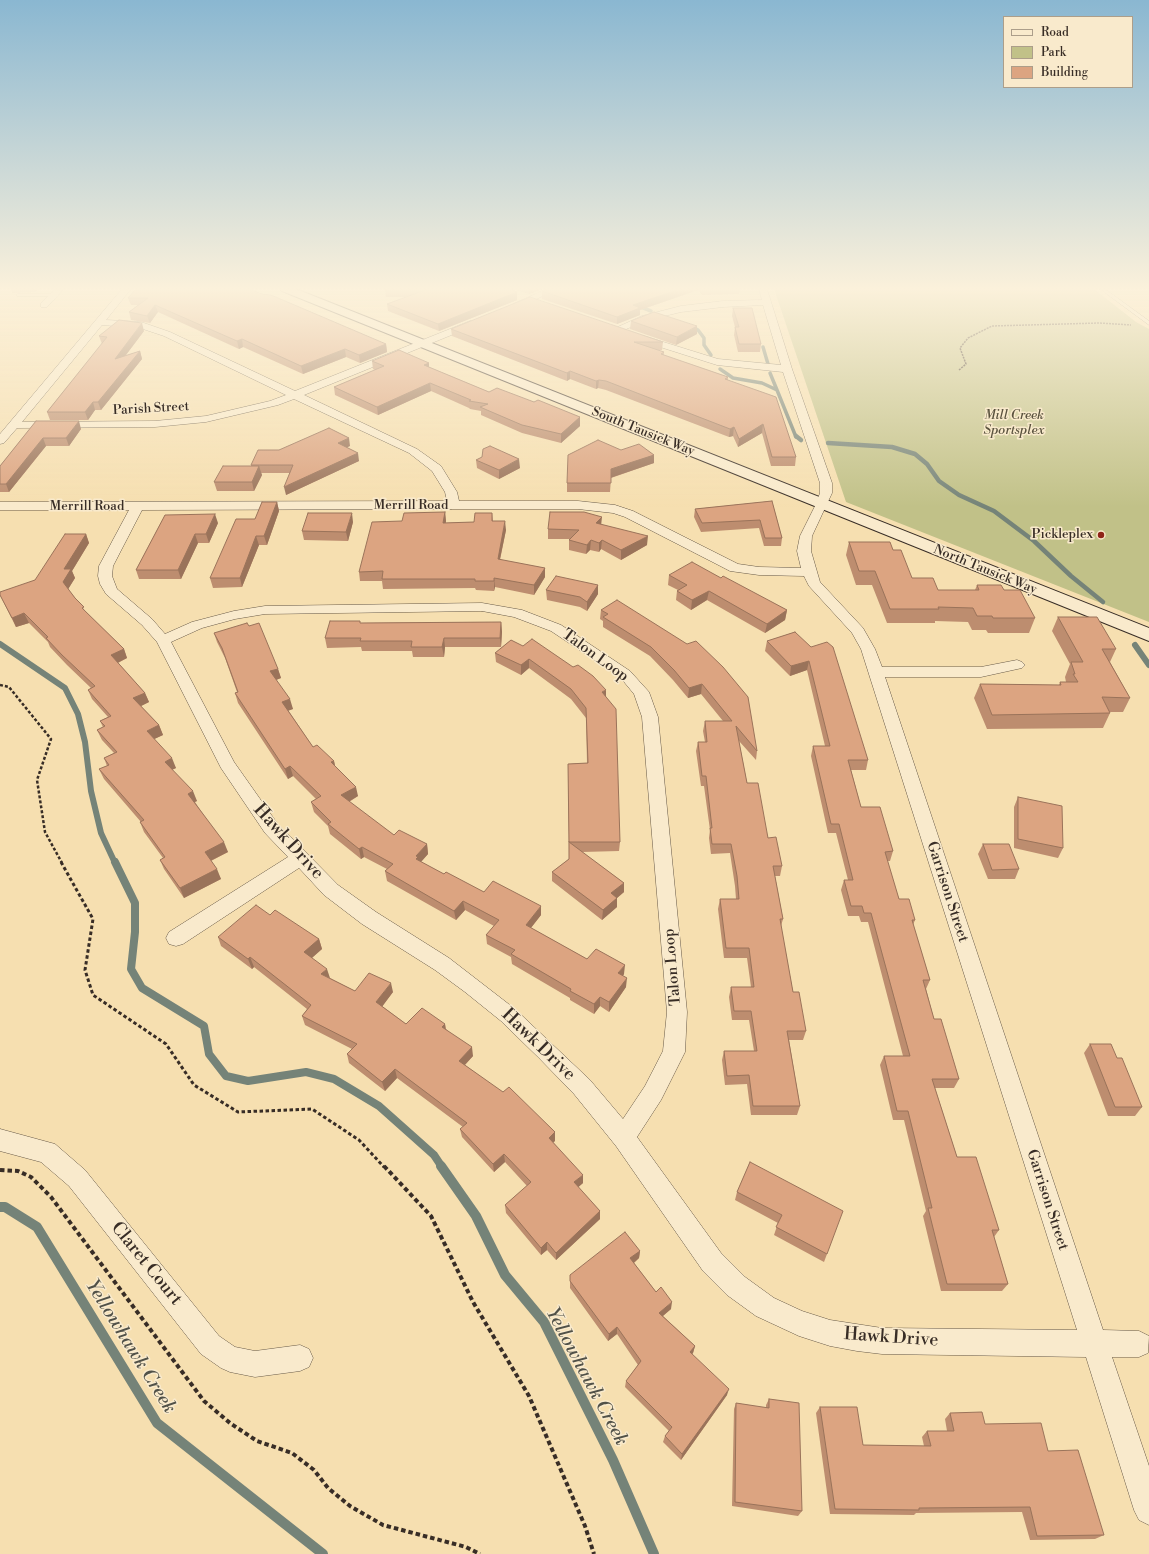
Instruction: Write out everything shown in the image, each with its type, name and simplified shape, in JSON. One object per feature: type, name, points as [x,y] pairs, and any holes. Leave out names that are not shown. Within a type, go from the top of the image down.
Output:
[{"type":"main road","name":"South Tausick Way","points":[[468,362],[822,504]]},
{"type":"main road","name":"North Tausick Way","points":[[822,504],[1149,635]]},
{"type":"street","points":[[0,441],[67,362]]},
{"type":"street","points":[[222,362],[413,451],[426,459],[437,468],[445,480],[451,492],[454,506]]},
{"type":"street","name":"Parish Street","points":[[13,425],[129,425],[206,419],[252,410],[294,396],[380,362]]},
{"type":"street","points":[[716,362],[788,369]]},
{"type":"street","name":"Garrison Street","points":[[786,362],[826,483],[826,493],[822,504],[806,536],[804,551],[809,572],[819,589],[858,631],[868,649],[1093,1343],[1149,1510]]},
{"type":"street","name":"Merrill Road","points":[[0,506],[138,507],[578,505],[615,509],[644,521],[735,568],[759,571],[809,572]]},
{"type":"street","name":"Hawk Drive","points":[[138,507],[110,555],[106,566],[105,576],[111,591],[147,622],[163,640],[227,764],[248,797],[271,828],[331,890],[369,918],[442,964],[508,1015],[582,1087],[624,1138],[712,1262],[736,1286],[765,1307],[799,1323],[830,1333],[882,1341],[1139,1344]]},
{"type":"street","name":"Talon Loop","points":[[163,640],[197,625],[234,615],[265,610],[482,607],[517,613],[556,628],[625,674],[641,692],[650,717],[677,1012],[674,1052],[653,1093],[624,1138]]},
{"type":"street","points":[[876,672],[981,672],[1017,665]]},
{"type":"street","points":[[176,938],[299,858]]},
{"type":"street","name":"Claret Court","points":[[0,1140],[47,1152],[77,1178],[210,1345],[230,1359],[255,1364],[300,1358]]},
{"type":"path","points":[[959,370],[966,364],[965,362]]},
{"type":"path","points":[[0,685],[9,687],[51,739],[36,780],[45,832],[93,919],[85,970],[93,995],[166,1044],[194,1085],[238,1112],[312,1109],[359,1140],[431,1216],[473,1302],[529,1396],[585,1526],[594,1554]]},
{"type":"green space","name":"Mill Creek Sportsplex","points":[[799,362],[1149,362],[1149,622],[846,502]]},
{"type":"building","points":[[87,362],[131,362],[98,402],[93,402],[85,412],[47,412]]},
{"type":"building","points":[[291,362],[313,362],[301,366]]},
{"type":"building","points":[[373,362],[426,362],[429,363],[424,365],[489,392],[497,388],[534,402],[538,400],[580,417],[561,434],[522,425],[480,407],[488,404],[469,401],[471,400],[430,383],[377,407],[334,387],[384,366]]},
{"type":"building","points":[[537,362],[683,362],[728,377],[725,379],[776,397],[796,457],[772,457],[763,424],[739,439],[734,427],[730,429],[606,381],[596,381],[570,371],[567,373]]},
{"type":"building","points":[[36,421],[79,421],[66,438],[43,438],[6,484],[0,484],[0,466]]},
{"type":"building","points":[[329,428],[349,438],[338,443],[358,453],[284,487],[293,465],[251,465],[258,450],[279,450]]},
{"type":"building","points":[[598,440],[621,450],[639,444],[654,455],[611,469],[611,483],[567,483],[568,455]]},
{"type":"building","points":[[490,446],[519,459],[499,470],[476,460],[482,457],[483,449]]},
{"type":"building","points":[[223,466],[259,466],[252,482],[214,482]]},
{"type":"building","points":[[772,501],[782,538],[765,538],[760,520],[702,523],[695,509]]},
{"type":"building","points":[[262,502],[277,502],[264,536],[256,536],[240,578],[210,578],[236,519],[255,519]]},
{"type":"building","points":[[445,512],[443,523],[474,522],[475,513],[492,513],[492,521],[505,521],[498,559],[545,568],[534,585],[494,578],[494,581],[475,581],[475,579],[382,579],[383,571],[359,572],[372,522],[402,521],[404,513]]},
{"type":"building","points":[[550,512],[584,512],[602,517],[596,523],[648,536],[621,550],[602,540],[599,543],[591,540],[587,545],[569,540],[579,530],[548,529]]},
{"type":"building","points":[[308,513],[352,513],[346,532],[302,531]]},
{"type":"building","points":[[215,514],[206,534],[195,534],[178,570],[136,570],[165,515]]},
{"type":"building","points":[[65,534],[86,534],[64,569],[71,569],[63,582],[84,607],[82,608],[124,649],[111,655],[145,693],[133,698],[159,725],[147,731],[172,758],[165,762],[193,791],[188,794],[224,842],[205,852],[217,869],[180,888],[160,860],[165,857],[140,822],[144,820],[99,769],[109,765],[104,758],[117,752],[97,730],[105,726],[100,721],[111,716],[88,690],[95,686],[62,655],[46,638],[48,637],[24,613],[12,618],[0,595],[0,592],[35,580]]},
{"type":"building","points":[[849,542],[890,542],[893,550],[901,550],[912,578],[933,578],[938,590],[979,590],[977,585],[1001,585],[1004,590],[1020,590],[1035,618],[993,618],[992,616],[977,616],[973,608],[938,607],[939,609],[890,609],[875,571],[859,571]]},
{"type":"building","points":[[692,562],[721,578],[723,576],[787,610],[767,624],[709,591],[692,600],[677,591],[687,585],[669,575]]},
{"type":"building","points":[[556,576],[598,585],[587,602],[580,597],[546,590]]},
{"type":"building","points":[[617,600],[687,644],[696,641],[723,667],[748,697],[757,751],[736,726],[747,783],[758,783],[768,838],[776,837],[782,866],[773,866],[783,919],[780,919],[793,992],[799,992],[806,1031],[787,1031],[800,1106],[753,1106],[749,1075],[727,1076],[724,1051],[757,1051],[751,1011],[734,1011],[731,987],[754,987],[749,948],[726,948],[720,899],[739,899],[737,876],[731,844],[712,844],[710,828],[712,828],[706,776],[702,776],[698,742],[707,742],[705,721],[732,721],[702,684],[689,688],[674,670],[651,647],[603,617],[608,614],[601,610]]},
{"type":"building","points":[[1058,617],[1097,617],[1116,649],[1102,649],[1130,698],[1102,697],[1110,713],[992,715],[980,684],[1061,685],[1060,682],[1078,682],[1073,674],[1075,674],[1071,662],[1083,662]]},
{"type":"building","points":[[330,621],[360,621],[360,623],[501,622],[500,638],[444,638],[442,647],[411,647],[412,641],[360,641],[361,638],[325,638]]},
{"type":"building","points":[[247,623],[249,626],[259,623],[278,669],[270,671],[290,699],[282,702],[313,747],[317,745],[334,761],[331,762],[356,787],[341,795],[394,835],[399,830],[427,844],[416,856],[418,857],[416,859],[444,874],[446,872],[484,892],[493,881],[541,906],[526,925],[587,959],[596,949],[625,965],[618,973],[627,978],[609,1002],[600,997],[594,1004],[570,991],[571,989],[511,954],[515,950],[486,935],[499,920],[463,901],[454,911],[385,871],[393,864],[362,847],[359,849],[328,824],[331,822],[311,802],[321,796],[290,766],[285,769],[235,693],[238,692],[222,648],[214,633]]},
{"type":"building","points":[[795,632],[811,647],[827,642],[833,647],[868,760],[848,760],[861,807],[880,807],[893,851],[885,852],[899,899],[909,899],[915,920],[912,920],[930,980],[923,980],[934,1019],[941,1019],[959,1079],[932,1079],[957,1157],[976,1157],[999,1230],[992,1230],[1008,1284],[947,1284],[928,1208],[932,1208],[908,1111],[897,1111],[884,1056],[910,1056],[871,913],[864,913],[862,906],[851,906],[844,880],[853,880],[839,824],[831,824],[813,746],[830,746],[809,661],[791,666],[767,641]]},
{"type":"building","points":[[532,639],[573,667],[578,665],[593,676],[606,690],[602,692],[616,709],[620,842],[569,842],[568,764],[588,763],[586,708],[571,689],[529,659],[521,665],[495,653],[511,640],[523,646]]},
{"type":"building","points":[[1018,797],[1062,806],[1063,848],[1018,839]]},
{"type":"building","points":[[569,842],[624,883],[611,893],[617,898],[603,910],[552,872],[569,859]]},
{"type":"building","points":[[983,844],[1009,844],[1019,869],[992,870]]},
{"type":"building","points":[[256,905],[270,915],[275,910],[319,939],[304,952],[327,969],[321,974],[355,991],[369,973],[391,983],[376,1002],[406,1024],[422,1008],[445,1024],[442,1027],[472,1047],[459,1061],[503,1092],[509,1087],[555,1132],[549,1138],[583,1175],[574,1182],[600,1211],[556,1253],[547,1242],[541,1248],[505,1205],[531,1182],[504,1154],[493,1164],[460,1129],[467,1123],[395,1069],[382,1082],[347,1054],[357,1044],[302,1016],[311,1005],[250,957],[248,959],[218,937]]},
{"type":"building","points":[[1090,1044],[1111,1044],[1117,1058],[1122,1058],[1142,1107],[1115,1107]]},
{"type":"building","points":[[750,1162],[843,1211],[827,1254],[776,1227],[782,1215],[737,1192]]},
{"type":"building","points":[[625,1232],[640,1251],[630,1258],[656,1292],[661,1287],[672,1302],[659,1313],[695,1346],[690,1352],[729,1389],[682,1454],[665,1436],[672,1427],[626,1381],[641,1361],[617,1327],[609,1334],[570,1281],[570,1275]]},
{"type":"building","points":[[769,1399],[799,1403],[802,1511],[735,1502],[736,1403],[769,1408]]},
{"type":"building","points":[[820,1407],[857,1407],[863,1445],[931,1446],[927,1431],[954,1431],[950,1413],[982,1412],[985,1424],[1041,1423],[1048,1451],[1078,1450],[1104,1535],[1037,1536],[1030,1507],[919,1508],[919,1510],[835,1509]]},
{"type":"waterway","points":[[720,369],[733,378],[762,383],[777,390]]},
{"type":"waterway","points":[[770,373],[777,390]]},
{"type":"waterway","points":[[777,390],[796,437]]},
{"type":"waterway","points":[[796,436],[801,440]]},
{"type":"waterway","points":[[828,443],[892,447],[915,454],[927,464],[939,481],[959,495],[994,511],[1034,541],[1071,576],[1103,602]]},
{"type":"waterway","name":"Yellowhawk Creek","points":[[0,644],[65,688],[78,714],[85,742],[91,791],[101,833],[115,863]]},
{"type":"waterway","points":[[1135,645],[1149,665]]},
{"type":"waterway","name":"Yellowhawk Creek","points":[[115,862],[135,903],[135,932],[131,969],[142,988],[204,1026],[209,1054],[226,1076],[248,1081],[306,1072],[334,1079],[379,1106],[434,1155],[442,1167]]},
{"type":"waterway","name":"Yellowhawk Creek","points":[[441,1166],[476,1216],[505,1275],[544,1322],[613,1460],[654,1554]]},
{"type":"waterway","name":"Yellowhawk Creek","points":[[0,1207],[5,1207],[37,1227],[157,1423],[323,1554]]},
{"type":"place","name":"Pickleplex","points":[[1101,535]]}]
